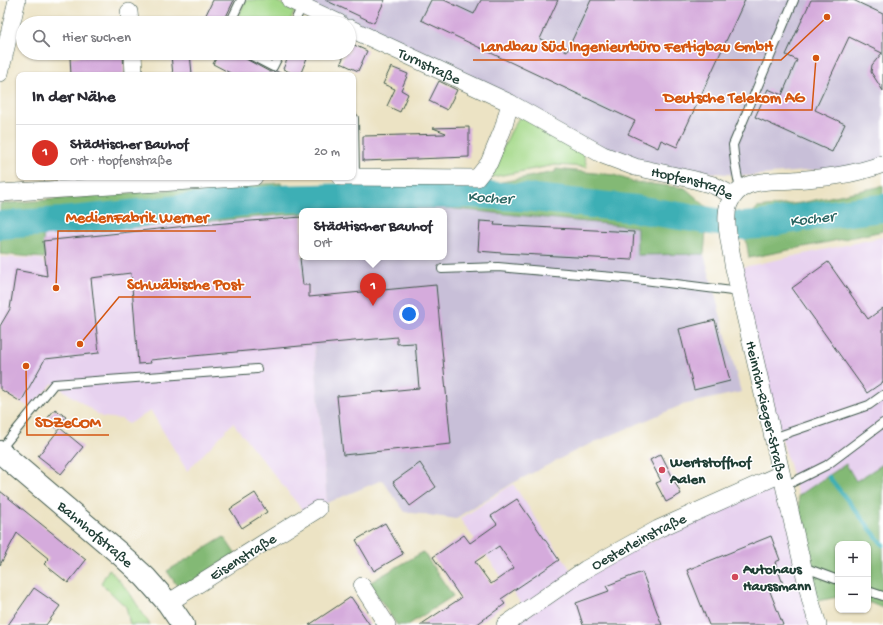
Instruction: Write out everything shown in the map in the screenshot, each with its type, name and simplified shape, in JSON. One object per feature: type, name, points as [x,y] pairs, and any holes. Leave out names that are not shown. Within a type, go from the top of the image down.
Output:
[{"type":"main road","name":"Bahnhofstraße","points":[[0,451],[145,577],[168,603],[182,625]]},
{"type":"street","points":[[0,73],[17,0]]},
{"type":"street","points":[[296,3],[324,16]]},
{"type":"street","name":"Turnstraße","points":[[356,31],[510,103]]},
{"type":"street","points":[[133,60],[134,72]]},
{"type":"street","points":[[356,177],[477,178],[489,163],[504,129],[510,103]]},
{"type":"street","name":"Hopfenstraße","points":[[510,103],[603,154],[635,167],[691,179],[737,193],[755,183],[824,178],[850,174],[883,164]]},
{"type":"street","points":[[0,193],[171,180]]},
{"type":"street","name":"Heinrich-Rieger-Straße","points":[[737,193],[729,204],[727,212],[727,224],[733,264],[803,567],[818,625]]},
{"type":"street","name":"Oesterleinstraße","points":[[505,625],[586,569],[658,530],[783,480]]},
{"type":"street","name":"Eisenstraße","points":[[168,603],[318,509]]},
{"type":"street","points":[[362,586],[387,625]]},
{"type":"lane","points":[[233,16],[241,0]]},
{"type":"lane","points":[[737,193],[733,145],[794,0]]},
{"type":"lane","points":[[295,16],[296,3]]},
{"type":"lane","points":[[260,60],[273,67],[276,60]]},
{"type":"lane","points":[[442,269],[498,266],[636,279],[740,292]]},
{"type":"lane","points":[[0,451],[54,384],[257,369]]},
{"type":"lane","points":[[773,438],[869,406],[883,395]]},
{"type":"lane","points":[[783,480],[827,465],[883,423]]},
{"type":"lane","points":[[803,567],[835,579]]},
{"type":"lane","points":[[871,592],[883,596]]},
{"type":"shaded area","points":[[296,0],[883,0],[883,164],[748,176],[671,169],[603,155],[356,30],[356,16],[328,16]]},
{"type":"shaded area","points":[[406,204],[446,208],[363,208]]},
{"type":"shaded area","points":[[447,208],[637,227],[637,255],[704,254],[741,392],[682,405],[579,449],[513,483],[461,515],[457,519],[405,512],[382,480],[327,503],[309,285],[303,285],[301,260],[447,260]]},
{"type":"shaded area","points":[[296,214],[299,260],[301,260],[303,285],[309,285],[327,503],[304,512],[233,423],[187,471],[151,411],[128,424],[122,419],[102,417],[53,383],[30,408],[0,389],[0,257],[42,259],[74,319],[45,258],[43,235]]},
{"type":"shaded area","points":[[296,214],[299,214],[299,244]]},
{"type":"shaded area","points":[[883,237],[883,464],[856,482],[846,464],[798,496],[734,269]]},
{"type":"shaded area","points":[[780,477],[816,625],[509,625],[527,612],[460,519],[513,484],[576,578]]},
{"type":"green space","points":[[246,0],[274,0],[295,10],[292,16],[238,16]]},
{"type":"green space","points":[[521,114],[581,147],[587,167],[555,165],[492,177],[491,175],[510,133]]},
{"type":"green space","points":[[556,169],[614,175],[634,182],[685,188],[708,208],[704,254],[637,255],[637,227],[406,204],[363,208],[299,208],[299,214],[43,235],[45,258],[0,254],[0,204],[150,191],[281,183],[284,206],[360,201],[488,201],[491,184],[555,172]]},
{"type":"green space","points":[[883,186],[883,231],[749,258],[746,232],[749,220],[757,208],[801,203]]},
{"type":"green space","points":[[846,464],[856,481],[883,464],[883,608],[871,603],[871,541],[835,541],[835,598],[811,602],[798,496]]},
{"type":"green space","points":[[224,537],[236,555],[180,590],[167,571]]},
{"type":"green space","points":[[423,552],[453,596],[408,625],[397,625],[369,583]]},
{"type":"green space","points":[[109,569],[129,592],[150,625],[130,625],[126,607],[101,583]]},
{"type":"building","points":[[213,0],[234,0],[226,16],[205,16]]},
{"type":"building","points":[[325,0],[385,0],[374,23]]},
{"type":"building","points":[[431,0],[444,0],[474,14],[481,0],[558,0],[540,39],[567,51],[591,0],[745,0],[677,147],[661,140],[658,148],[628,134],[635,121],[421,20]]},
{"type":"building","points":[[811,0],[853,0],[883,14],[883,91],[871,72],[872,65],[882,53],[849,37],[815,110],[845,124],[832,152],[755,117],[768,89],[782,95],[797,60],[786,55]]},
{"type":"building","points":[[356,46],[367,51],[358,71],[341,63],[342,60],[356,60]]},
{"type":"building","points":[[70,60],[123,60],[124,72],[71,72]]},
{"type":"building","points":[[172,60],[191,60],[192,72],[173,72]]},
{"type":"building","points":[[215,60],[248,60],[270,72],[228,72],[213,64]]},
{"type":"building","points":[[287,60],[306,60],[301,72],[290,72],[283,69]]},
{"type":"building","points":[[391,67],[408,74],[401,90],[408,94],[400,112],[387,106],[395,89],[383,84]]},
{"type":"building","points":[[439,81],[457,90],[447,110],[429,101]]},
{"type":"building","points":[[469,127],[469,157],[363,161],[363,136],[445,134],[446,133],[433,128]]},
{"type":"building","points":[[299,217],[299,260],[300,260],[303,285],[309,285],[309,297],[436,285],[451,444],[343,455],[337,396],[419,388],[415,343],[397,344],[397,337],[150,360],[151,363],[138,364],[131,273],[91,278],[99,353],[45,359],[21,402],[0,389],[0,326],[10,309],[16,270],[47,276],[43,241],[187,226]]},
{"type":"building","points":[[480,221],[495,222],[494,225],[634,232],[632,260],[478,251]]},
{"type":"building","points":[[828,262],[868,319],[883,308],[883,382],[867,393],[792,288]]},
{"type":"building","points":[[715,320],[730,381],[694,390],[679,329]]},
{"type":"building","points":[[55,409],[66,417],[57,428],[46,420]]},
{"type":"building","points":[[60,428],[83,447],[61,474],[38,456]]},
{"type":"building","name":"Wertstoffhof Aalen","points":[[661,454],[681,494],[666,502],[656,483],[661,481],[650,460]]},
{"type":"building","points":[[420,463],[436,487],[410,506],[393,482]]},
{"type":"building","points":[[0,491],[86,560],[68,583],[44,564],[49,559],[17,533],[0,565]]},
{"type":"building","points":[[255,493],[267,512],[242,528],[230,509]]},
{"type":"building","points":[[517,499],[559,560],[501,599],[505,604],[476,625],[420,625],[461,598],[433,557],[464,535],[470,543],[497,524],[491,516]],"holes":[[[499,546],[514,568],[491,584],[475,562]]]},
{"type":"building","points":[[385,523],[403,554],[374,571],[356,540]]},
{"type":"building","name":"Autohaus Haussmann","points":[[771,536],[780,560],[775,562],[783,584],[769,589],[783,625],[709,625],[687,570]]},
{"type":"building","points":[[642,572],[662,625],[583,625],[576,603],[609,591],[606,586]]},
{"type":"building","points":[[34,588],[60,606],[46,625],[8,625]]},
{"type":"building","points":[[351,597],[370,625],[309,625]]},
{"type":"waterway","name":"Kocher","points":[[0,225],[62,221],[276,199],[468,194],[534,198],[636,209],[742,226],[883,208]]},
{"type":"waterway","points":[[829,477],[883,545]]},
{"type":"place","name":"Landbau Süd Ingenieurbüro Fertigbau GmbH","points":[[827,17]]},
{"type":"place","name":"Deutsche Telekom AG","points":[[816,58]]},
{"type":"place","name":"MedienFabrik Werner","points":[[56,288]]},
{"type":"place","name":"Städtischer Bauhof","points":[[373,306]]},
{"type":"place","name":"Schwäbische Post","points":[[80,344]]},
{"type":"place","name":"SDZeCOM","points":[[26,366]]},
{"type":"place","name":"Wertstoffhof Aalen","points":[[662,470]]},
{"type":"place","name":"Autohaus Haussmann","points":[[735,577]]}]
